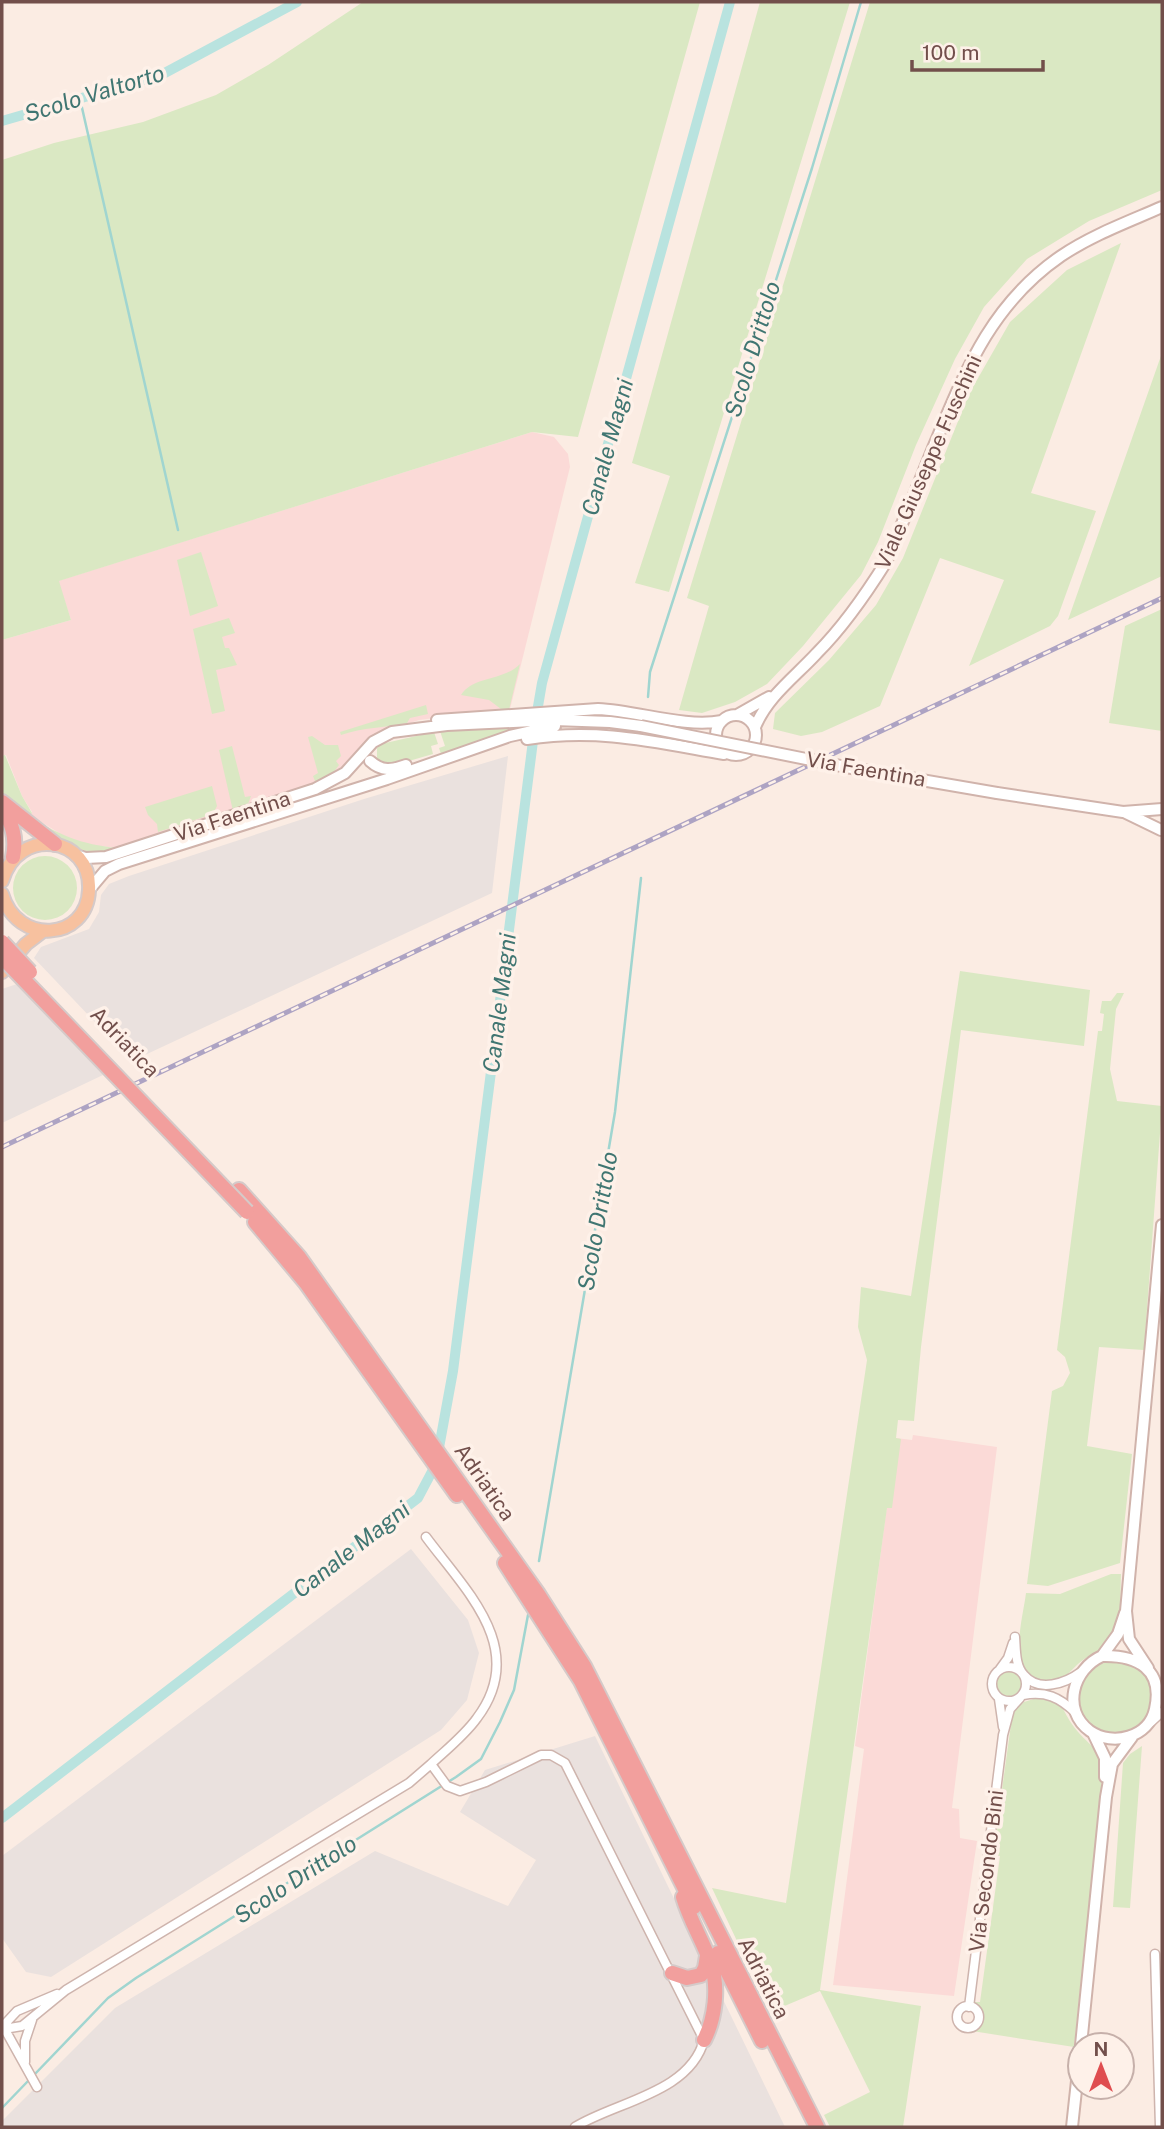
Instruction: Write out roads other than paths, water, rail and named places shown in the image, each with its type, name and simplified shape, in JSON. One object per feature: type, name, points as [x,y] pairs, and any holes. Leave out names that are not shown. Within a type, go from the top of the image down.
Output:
[{"type":"highway","points":[[2,804],[55,844]]},
{"type":"highway","points":[[2,804],[13,828],[13,857]]},
{"type":"highway","name":"Adriatica","points":[[2,942],[239,1190],[299,1257],[473,1510],[581,1681],[806,2127]]},
{"type":"highway","name":"Adriatica","points":[[2,957],[247,1212],[306,1283],[538,1594],[584,1666],[817,2127]]},
{"type":"highway","points":[[676,1872],[689,1917],[712,1965],[715,1991],[709,2030],[704,2040]]},
{"type":"highway","points":[[672,1973],[687,1978],[701,1975],[707,1956]]},
{"type":"main road","name":"Viale Giuseppe Fuschini","points":[[755,727],[760,714],[777,692],[819,651],[851,614],[876,579],[886,562],[957,387],[985,336],[1005,309],[1029,282],[1062,256],[1103,233],[1162,207]]},
{"type":"main road","name":"Viale Giuseppe Fuschini","points":[[737,715],[777,692]]},
{"type":"main road","points":[[598,709],[623,710],[692,723],[722,720],[737,715],[748,718],[755,727],[755,741],[748,752],[740,755],[724,754],[630,737],[586,733],[553,723],[598,709]]},
{"type":"main road","name":"Via Faentina","points":[[75,855],[86,858],[106,857],[315,789],[345,774],[373,742],[392,732],[452,717],[553,723],[610,722],[641,726],[998,793],[1123,812],[1162,809]]},
{"type":"main road","points":[[722,720],[716,738],[724,754]]},
{"type":"main road","name":"Via Faentina","points":[[89,890],[105,871],[119,864],[553,723]]},
{"type":"main road","points":[[373,742],[370,761],[377,772],[387,779]]},
{"type":"main road","points":[[370,761],[389,770],[413,764],[423,767]]},
{"type":"main road","name":"Via Faentina","points":[[1123,812],[1162,831]]},
{"type":"main road","points":[[1162,816],[1162,831]]},
{"type":"main road","points":[[2,881],[5,868],[13,857],[25,848],[55,844],[75,855],[85,869],[89,890],[86,905],[73,922],[54,930],[43,931],[20,923],[11,915],[2,894]]},
{"type":"main road","points":[[2,972],[26,944],[43,931]]},
{"type":"main road","points":[[1082,2031],[1106,1797],[1112,1764],[1132,1737],[1151,1722],[1159,1683],[1129,1639],[1126,1611],[1162,1225]]},
{"type":"main road","points":[[1106,1797],[1105,1758],[1093,1733],[1076,1713],[1074,1692],[1081,1672],[1101,1656],[1118,1634],[1126,1611]]},
{"type":"main road","points":[[1101,1656],[1138,1661],[1148,1668]]},
{"type":"main road","points":[[1093,1733],[1119,1738],[1132,1737]]},
{"type":"main road","points":[[1072,2127],[1075,2101]]},
{"type":"street","points":[[3,2026],[16,2011],[66,1990],[409,1783],[477,1719],[492,1692],[496,1672],[495,1646],[484,1614],[425,1537]]},
{"type":"street","points":[[1021,1697],[1027,1686],[1017,1658],[1015,1637],[1008,1658],[992,1685],[999,1699],[1009,1702],[1036,1693],[1058,1697],[1076,1713]]},
{"type":"street","points":[[998,1671],[1015,1668],[1032,1681],[1054,1685],[1066,1683],[1081,1672]]},
{"type":"street","name":"Via Secondo Bini","points":[[969,2007],[1003,1735],[1010,1709],[1021,1697]]},
{"type":"street","name":"Via Secondo Bini","points":[[999,1699],[1003,1735]]},
{"type":"street","points":[[1151,1722],[1162,1712]]},
{"type":"street","points":[[431,1765],[452,1788],[460,1791],[469,1790],[541,1755],[551,1755],[565,1763],[704,2040],[698,2056],[668,2084],[575,2127]]},
{"type":"street","points":[[1155,1954],[1160,2127]]},
{"type":"street","points":[[3,2026],[22,2025],[66,1990]]},
{"type":"street","points":[[27,2068],[25,2041],[34,2017]]},
{"type":"street","points":[[3,2026],[37,2087]]},
{"type":"waterway","name":"Scolo Valtorto","points":[[2,121],[161,75],[297,2]]},
{"type":"waterway","name":"Canale Magni","points":[[536,718],[542,683],[730,2]]},
{"type":"waterway","name":"Scolo Drittolo","points":[[648,697],[650,672],[812,168],[861,2]]},
{"type":"waterway","points":[[80,99],[178,530]]},
{"type":"waterway","name":"Canale Magni","points":[[2,1818],[418,1498],[436,1464],[453,1371],[534,733]]},
{"type":"waterway","name":"Scolo Drittolo","points":[[539,1561],[615,1112],[641,878]]},
{"type":"waterway","name":"Scolo Drittolo","points":[[34,2075],[108,1998],[136,1978],[481,1759],[514,1690],[528,1615]]},
{"type":"waterway","name":"Scolo Drittolo","points":[[2,2108],[29,2080]]},
{"type":"railway","points":[[2,1147],[1162,598]]}]
